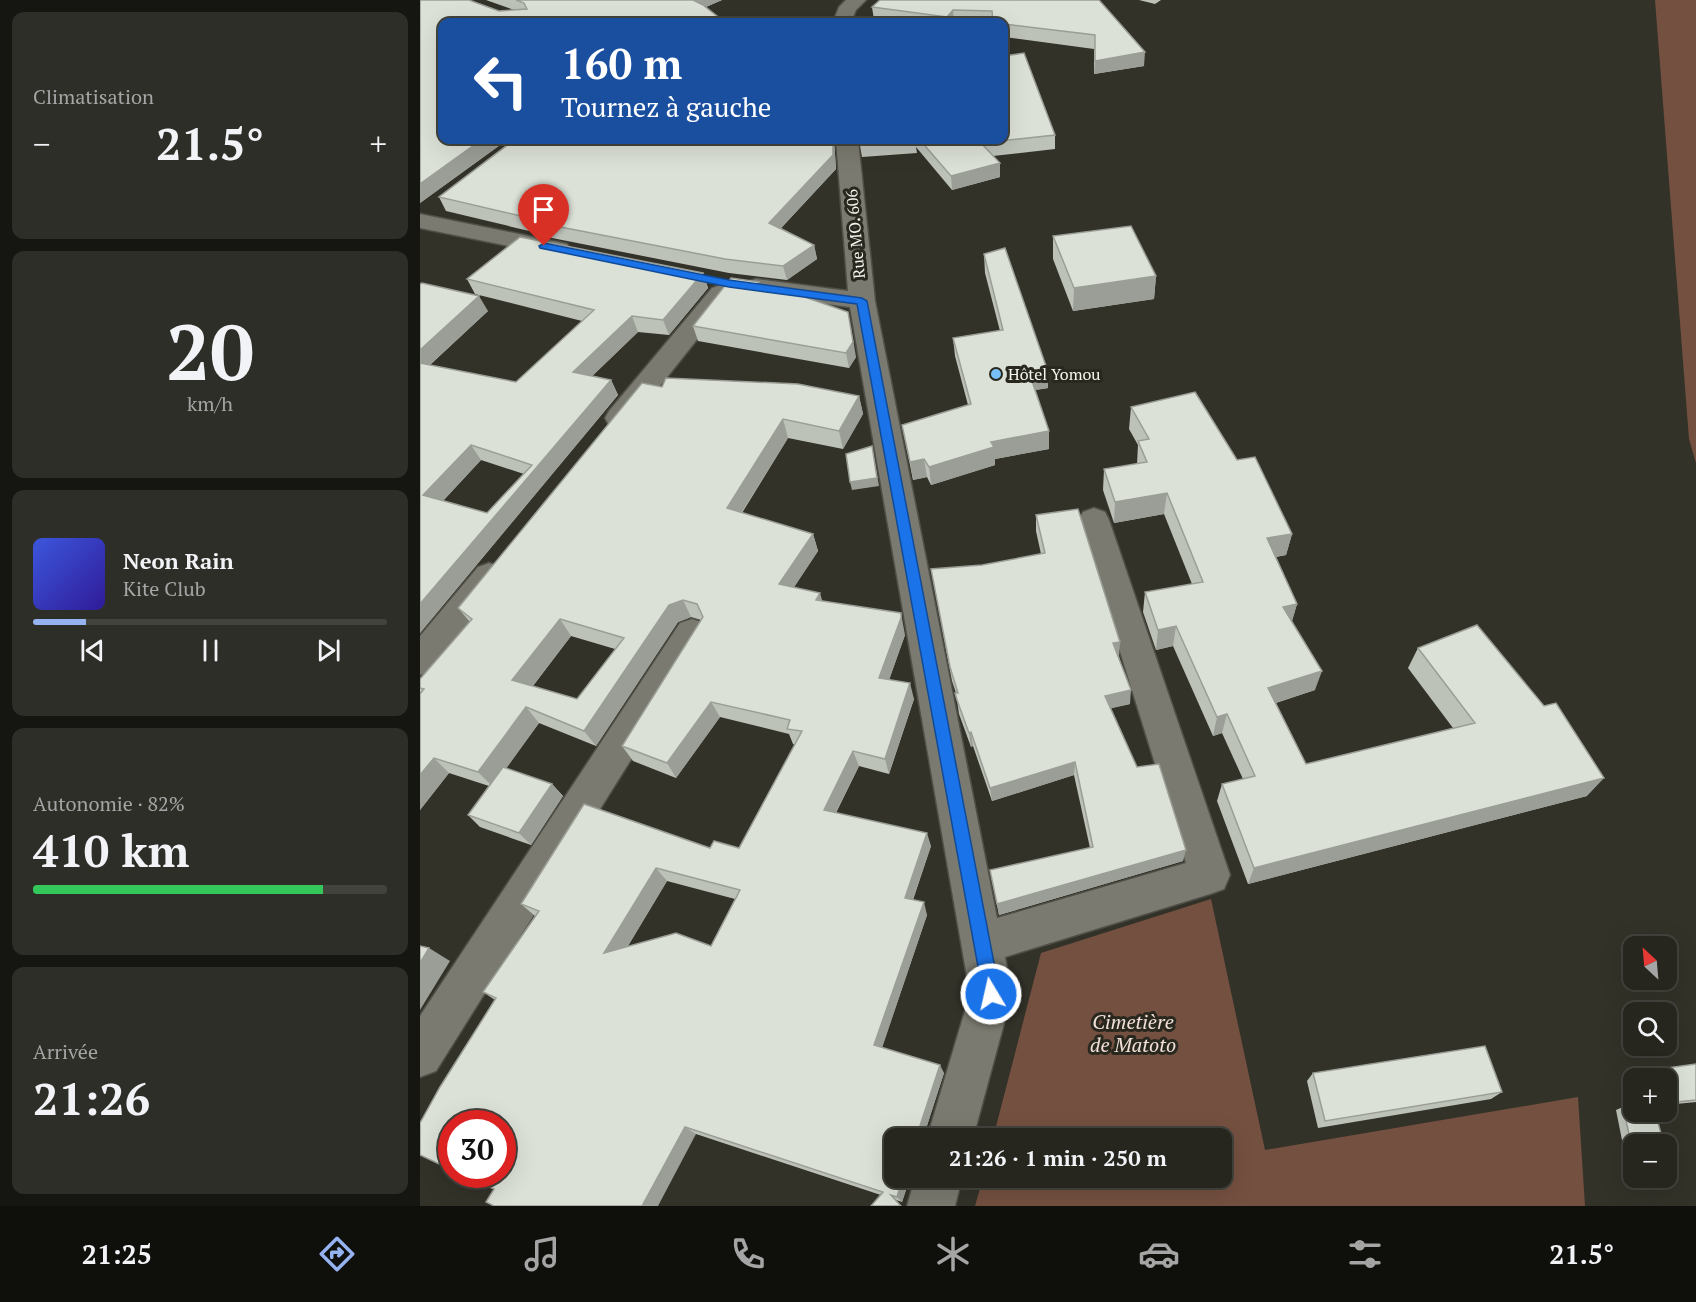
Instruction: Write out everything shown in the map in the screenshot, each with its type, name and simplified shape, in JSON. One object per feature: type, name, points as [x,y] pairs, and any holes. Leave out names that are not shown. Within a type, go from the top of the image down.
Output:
[{"type":"street","points":[[844,18],[848,7],[857,0]]},
{"type":"street","name":"Rue MO. 606","points":[[847,144],[862,301],[984,943],[991,994],[953,1128]]},
{"type":"street","points":[[425,218],[579,253]]},
{"type":"street","points":[[601,440],[718,281],[862,301]]},
{"type":"street","points":[[984,943],[1210,875],[1094,520]]},
{"type":"street","points":[[420,661],[503,560]]},
{"type":"street","points":[[420,1055],[692,633]]},
{"type":"street","points":[[931,1206],[936,1188]]},
{"type":"green space","points":[[1655,0],[1696,0],[1696,463],[1689,439]]},
{"type":"green space","name":"Cimetière de Matoto","points":[[1211,899],[1265,1150],[1578,1097],[1585,1206],[975,1206],[980,1188],[1232,1188],[1232,1128],[996,1128],[1041,953]]},
{"type":"building","points":[[420,0],[469,0],[499,11],[527,9],[524,3],[516,0],[693,0],[719,18],[438,18],[438,144],[475,144],[420,184]]},
{"type":"building","points":[[880,0],[1099,0],[1145,52],[1095,61],[1095,35],[1008,24],[1008,18],[993,18],[992,11],[953,10],[947,17],[872,7]]},
{"type":"building","points":[[1024,53],[1055,135],[1008,140],[1008,55]]},
{"type":"building","points":[[509,144],[833,144],[833,155],[769,223],[814,245],[783,266],[725,259],[540,223],[542,221],[439,197]]},
{"type":"building","points":[[923,144],[982,144],[1000,163],[951,176]]},
{"type":"building","points":[[1131,226],[1156,276],[1074,288],[1053,236]]},
{"type":"building","points":[[520,237],[703,273],[663,320],[632,316],[573,372],[611,380],[420,604],[420,363],[516,382],[594,310],[467,279]],"holes":[[[471,445],[532,465],[487,513],[423,495]]]},
{"type":"building","points":[[1005,248],[1047,369],[1029,372],[1049,431],[991,442],[994,447],[929,467],[924,459],[910,462],[902,425],[971,404],[953,338],[1003,330],[984,254]]},
{"type":"building","points":[[731,278],[801,292],[799,295],[848,312],[853,342],[846,353],[693,326]]},
{"type":"building","points":[[420,284],[479,296],[420,350]]},
{"type":"building","points":[[666,378],[798,384],[859,396],[839,431],[783,419],[727,508],[813,534],[779,584],[820,593],[816,600],[901,613],[879,678],[910,683],[885,759],[853,751],[824,810],[927,833],[905,898],[924,902],[874,1045],[940,1065],[919,1128],[884,1128],[884,1188],[900,1188],[897,1197],[891,1195],[901,1206],[871,1206],[883,1192],[685,1127],[642,1206],[494,1206],[486,1202],[494,1189],[492,1188],[516,1188],[516,1110],[438,1110],[438,1163],[420,1155],[420,1123],[496,998],[483,992],[539,911],[521,904],[584,804],[710,848],[714,841],[739,848],[802,731],[787,729],[790,720],[711,702],[667,763],[622,746],[703,617],[697,604],[683,600],[669,605],[584,731],[526,707],[478,772],[434,758],[420,775],[420,694],[424,689],[420,688],[420,679],[472,619],[458,608],[642,383],[662,387]],"holes":[[[560,619],[624,638],[577,699],[512,680]],[[656,868],[740,890],[711,946],[676,933],[604,953]]]},
{"type":"building","points":[[1195,392],[1237,460],[1255,457],[1292,534],[1267,538],[1297,604],[1283,607],[1322,671],[1268,688],[1306,764],[1475,723],[1418,648],[1477,625],[1544,706],[1556,703],[1604,778],[1254,868],[1222,784],[1255,776],[1227,714],[1217,717],[1176,626],[1158,630],[1145,592],[1203,582],[1167,493],[1115,502],[1104,469],[1147,462],[1138,441],[1149,439],[1131,407]]},
{"type":"building","points":[[872,446],[877,478],[850,482],[846,454]]},
{"type":"building","points":[[1078,509],[1120,642],[1113,643],[1131,690],[1105,696],[1137,767],[1159,764],[1186,850],[997,904],[990,870],[1093,847],[1075,762],[990,788],[955,693],[958,693],[950,667],[931,569],[982,565],[1045,553],[1036,515]]},
{"type":"building","points":[[503,767],[552,784],[519,833],[468,815]]},
{"type":"building","points":[[420,946],[429,948],[420,963]]},
{"type":"building","points":[[1485,1046],[1502,1092],[1325,1121],[1313,1073]]},
{"type":"building","points":[[1696,1064],[1696,1100],[1677,1102],[1677,1068],[1666,1068]]},
{"type":"building","points":[[1626,1122],[1658,1122],[1661,1134],[1629,1134]]},
{"type":"place","name":"Hôtel Yomou","points":[[996,374]]},
{"type":"route","points":[[544,246],[729,284],[862,301],[984,943],[991,994]]}]
